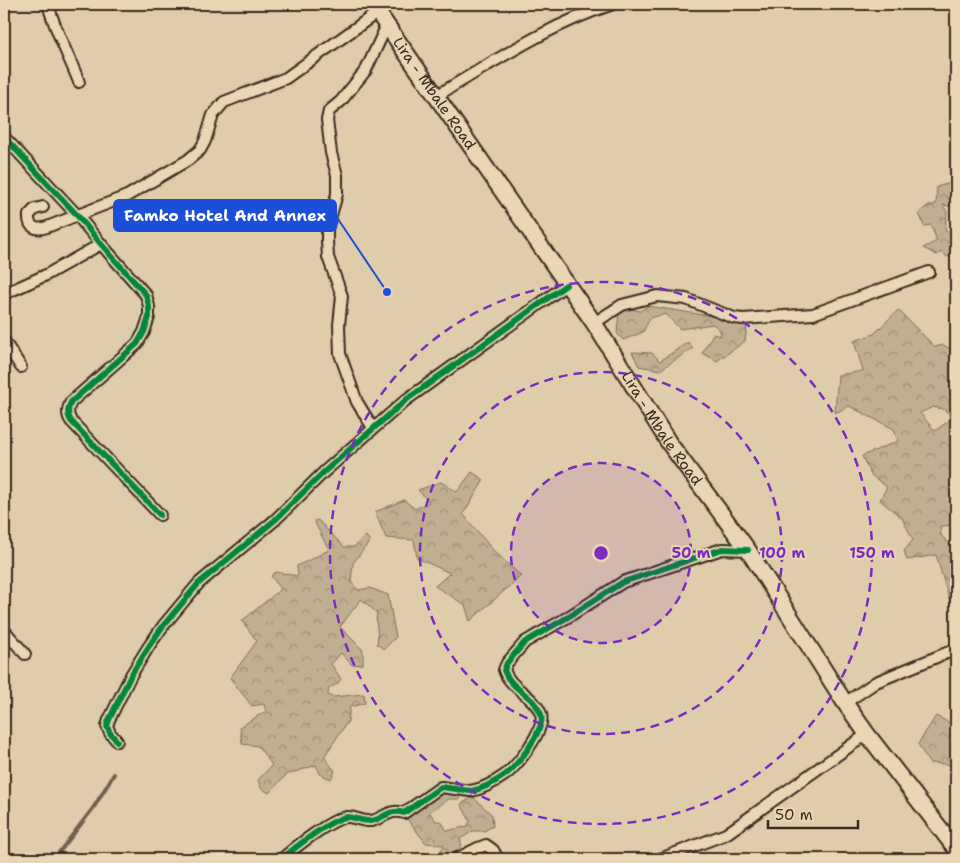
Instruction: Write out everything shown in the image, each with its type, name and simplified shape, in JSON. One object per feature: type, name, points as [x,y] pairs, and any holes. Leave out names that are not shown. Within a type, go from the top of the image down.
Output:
[{"type":"main road","name":"Lira - Mbale Road","points":[[375,8],[594,323],[670,443],[748,550],[845,703],[956,849]]},
{"type":"street","points":[[48,4],[51,17],[79,82]]},
{"type":"street","points":[[436,96],[502,55],[548,30],[568,20],[613,4]]},
{"type":"street","points":[[43,207],[35,209],[28,215],[28,220],[34,228],[40,229],[127,196],[188,160],[200,150],[213,115],[224,102],[286,78],[375,8]]},
{"type":"street","points":[[373,428],[357,402],[340,354],[339,325],[342,296],[328,258],[327,241],[327,229],[337,194],[337,175],[331,153],[326,120],[329,111],[341,101],[366,70],[387,25]]},
{"type":"street","points":[[4,137],[77,215],[146,295],[149,317],[144,332],[136,344],[70,402],[68,418],[160,515]]},
{"type":"street","points":[[4,294],[46,275],[101,244]]},
{"type":"street","points":[[594,323],[622,304],[656,296],[686,299],[734,318],[806,315],[929,272]]},
{"type":"street","points":[[117,741],[110,734],[108,728],[108,721],[112,713],[149,646],[189,594],[205,577],[275,520],[373,428],[406,400],[566,285]]},
{"type":"street","points":[[4,341],[21,367]]},
{"type":"street","points":[[282,859],[323,828],[342,818],[350,817],[369,822],[394,811],[404,813],[441,787],[475,791],[484,788],[506,774],[538,733],[542,723],[537,706],[510,682],[504,670],[506,664],[525,642],[628,579],[722,549],[748,550]]},
{"type":"street","points":[[4,630],[25,654]]},
{"type":"street","points":[[845,703],[876,682],[956,650]]},
{"type":"street","points":[[660,859],[726,834],[867,734]]},
{"type":"street","points":[[456,859],[483,846],[491,848],[498,859]]},
{"type":"green space","points":[[952,182],[956,184],[956,204],[943,205],[947,212],[945,231],[953,233],[956,231],[956,252],[947,257],[942,252],[937,255],[923,248],[937,241],[931,225],[924,226],[919,213],[926,207],[936,204],[937,187]]},
{"type":"green space","points":[[648,306],[722,318],[747,325],[745,341],[717,361],[702,353],[713,334],[721,336],[720,330],[713,324],[680,329],[666,314],[650,318],[643,332],[623,340],[617,333],[619,312],[626,308],[640,311]]},
{"type":"green space","points":[[898,310],[935,347],[943,345],[956,352],[956,525],[940,526],[941,535],[956,552],[956,610],[950,602],[936,555],[907,560],[904,551],[913,540],[902,518],[880,500],[887,487],[871,475],[862,456],[898,441],[894,429],[849,406],[835,413],[838,375],[863,371],[854,341],[874,334]],"holes":[[[933,407],[943,409],[954,417],[935,431],[920,413]]]},
{"type":"green space","points":[[688,342],[693,348],[660,370],[639,366],[632,352],[652,353],[660,361]]},
{"type":"green space","points":[[472,472],[484,480],[463,514],[492,549],[521,576],[470,621],[465,605],[435,586],[450,573],[417,558],[414,540],[386,538],[375,512],[404,500],[415,509],[429,502],[418,490],[441,482],[457,492]]},
{"type":"green space","points":[[318,520],[344,547],[354,547],[366,536],[370,541],[353,563],[351,582],[358,590],[370,588],[388,595],[396,637],[384,649],[377,644],[377,613],[361,599],[340,627],[363,650],[363,664],[352,665],[341,653],[331,664],[341,679],[337,684],[329,688],[328,695],[333,697],[364,694],[365,703],[350,707],[348,721],[324,757],[335,771],[331,779],[321,775],[316,765],[286,775],[269,793],[261,788],[258,780],[272,765],[258,746],[242,744],[240,727],[266,711],[264,704],[252,706],[230,678],[257,641],[242,621],[281,589],[271,576],[276,572],[298,576],[297,566],[329,550],[314,521]]},
{"type":"green space","points":[[936,716],[956,726],[956,765],[929,763],[918,744]]},
{"type":"green space","points":[[444,789],[461,793],[459,799],[449,799],[429,812],[436,821],[441,821],[447,831],[468,826],[470,821],[461,804],[473,797],[492,815],[493,826],[484,831],[473,831],[460,839],[462,846],[448,858],[440,853],[444,845],[426,843],[407,819]]},
{"type":"waterway","points":[[54,859],[94,807],[114,774]]},
{"type":"cycle path","points":[[4,137],[77,215],[146,295],[149,317],[144,332],[137,344],[71,402],[68,412],[71,421],[160,515]]},
{"type":"cycle path","points":[[117,741],[107,726],[131,675],[163,626],[199,583],[275,520],[325,471],[406,400],[566,285]]},
{"type":"cycle path","points":[[282,859],[314,834],[341,818],[351,817],[371,821],[395,812],[404,813],[441,787],[471,791],[501,778],[516,764],[529,747],[535,738],[541,721],[538,707],[511,682],[504,670],[507,663],[525,642],[623,582],[722,549],[748,550]]},
{"type":"place","name":"Famko Hotel And Annex","points":[[387,292]]}]
